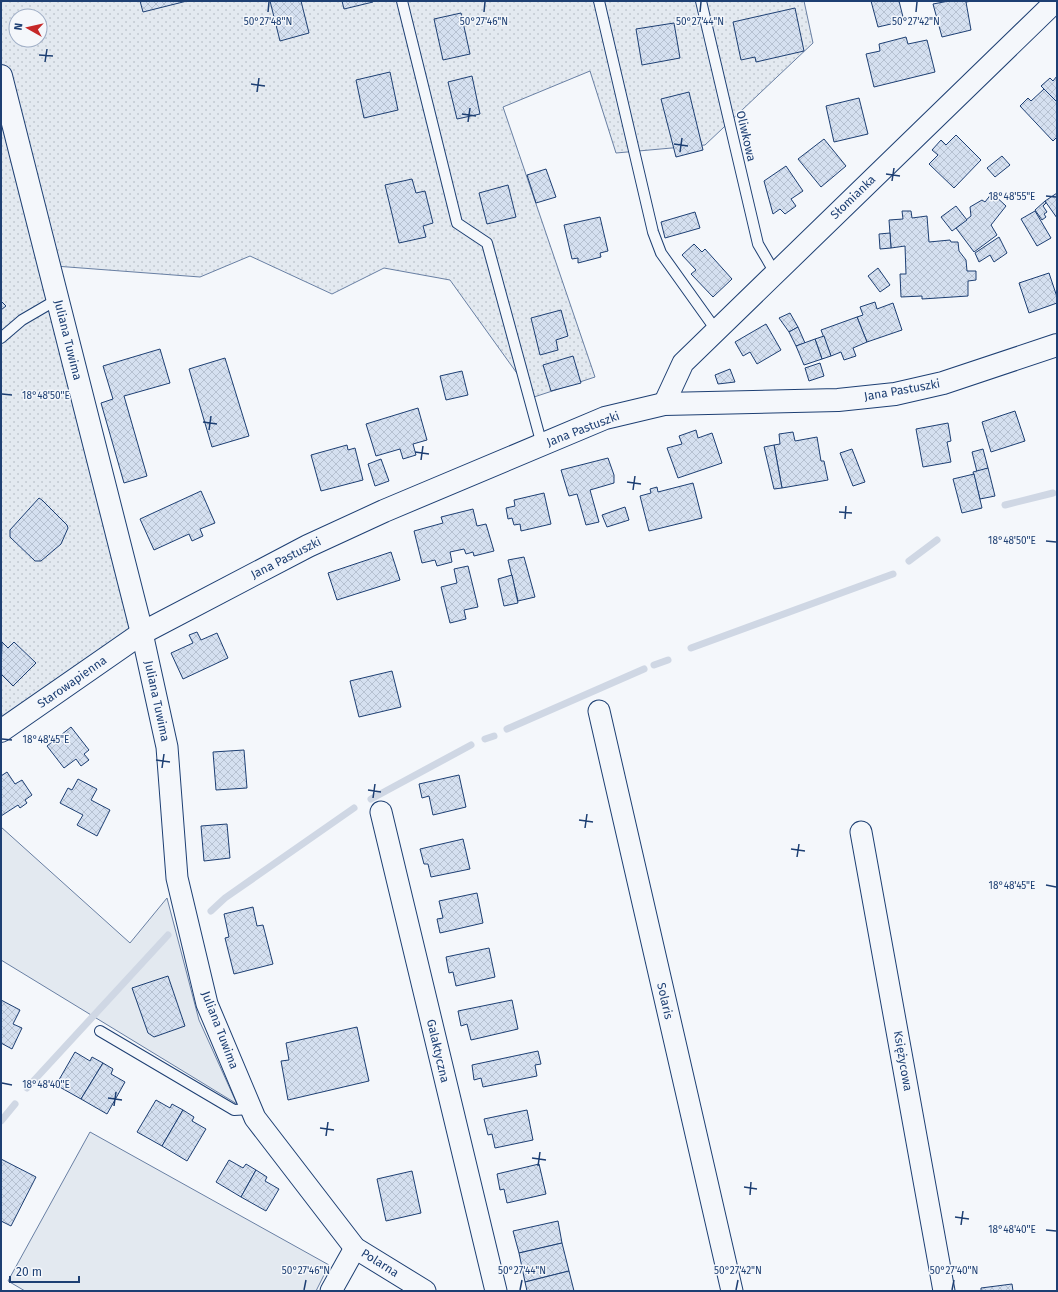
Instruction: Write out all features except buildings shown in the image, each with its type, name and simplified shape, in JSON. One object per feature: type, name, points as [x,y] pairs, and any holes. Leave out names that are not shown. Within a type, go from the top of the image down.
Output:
[{"type":"street","name":"Słomianka","points":[[664,404],[683,363],[1056,1]]},
{"type":"street","name":"Juliana Tuwima","points":[[1,76],[142,632],[167,747],[177,878],[207,1004],[255,1118],[355,1248]]},
{"type":"street","name":"Jana Pastuszki","points":[[142,632],[308,546],[384,511],[605,418],[664,404],[838,400],[895,394],[943,383],[1057,345]]},
{"type":"street","name":"Starowapienna","points":[[1,731],[142,632]]},
{"type":"street","name":"Solaris","points":[[599,711],[732,1291]]},
{"type":"street","name":"Galaktyczna","points":[[381,812],[496,1291]]},
{"type":"street","name":"Księżycowa","points":[[861,832],[944,1291]]},
{"type":"street","points":[[331,1291],[355,1248]]},
{"type":"street","name":"Polarna","points":[[355,1248],[425,1291]]},
{"type":"lane","points":[[402,1],[457,223],[488,243],[542,445]]},
{"type":"lane","points":[[600,1],[653,232],[661,253],[716,330]]},
{"type":"lane","name":"Oliwkowa","points":[[701,1],[758,244],[775,273]]},
{"type":"lane","points":[[1,338],[22,320],[58,299]]},
{"type":"lane","points":[[100,1031],[234,1110],[252,1109]]},
{"type":"shaded area","points":[[1,1],[804,1],[813,43],[705,145],[616,153],[590,71],[503,107],[595,377],[534,397],[450,280],[384,268],[332,294],[250,256],[200,277],[55,266],[147,630],[1,728]]},
{"type":"shaded area","points":[[1,827],[130,943],[167,898],[199,1020],[237,1104],[1,960]]},
{"type":"shaded area","points":[[90,1132],[329,1265],[316,1291],[25,1291],[8,1281]]},
{"type":"waterway","points":[[1005,505],[1053,493]]},
{"type":"waterway","points":[[909,561],[937,540]]},
{"type":"waterway","points":[[691,648],[893,574]]},
{"type":"waterway","points":[[654,665],[668,660]]},
{"type":"waterway","points":[[507,729],[644,669]]},
{"type":"waterway","points":[[485,739],[494,736]]},
{"type":"waterway","points":[[371,799],[471,745]]},
{"type":"waterway","points":[[211,911],[225,898],[354,808]]},
{"type":"waterway","points":[[27,1088],[168,935]]},
{"type":"waterway","points":[[1,1121],[15,1104]]}]
